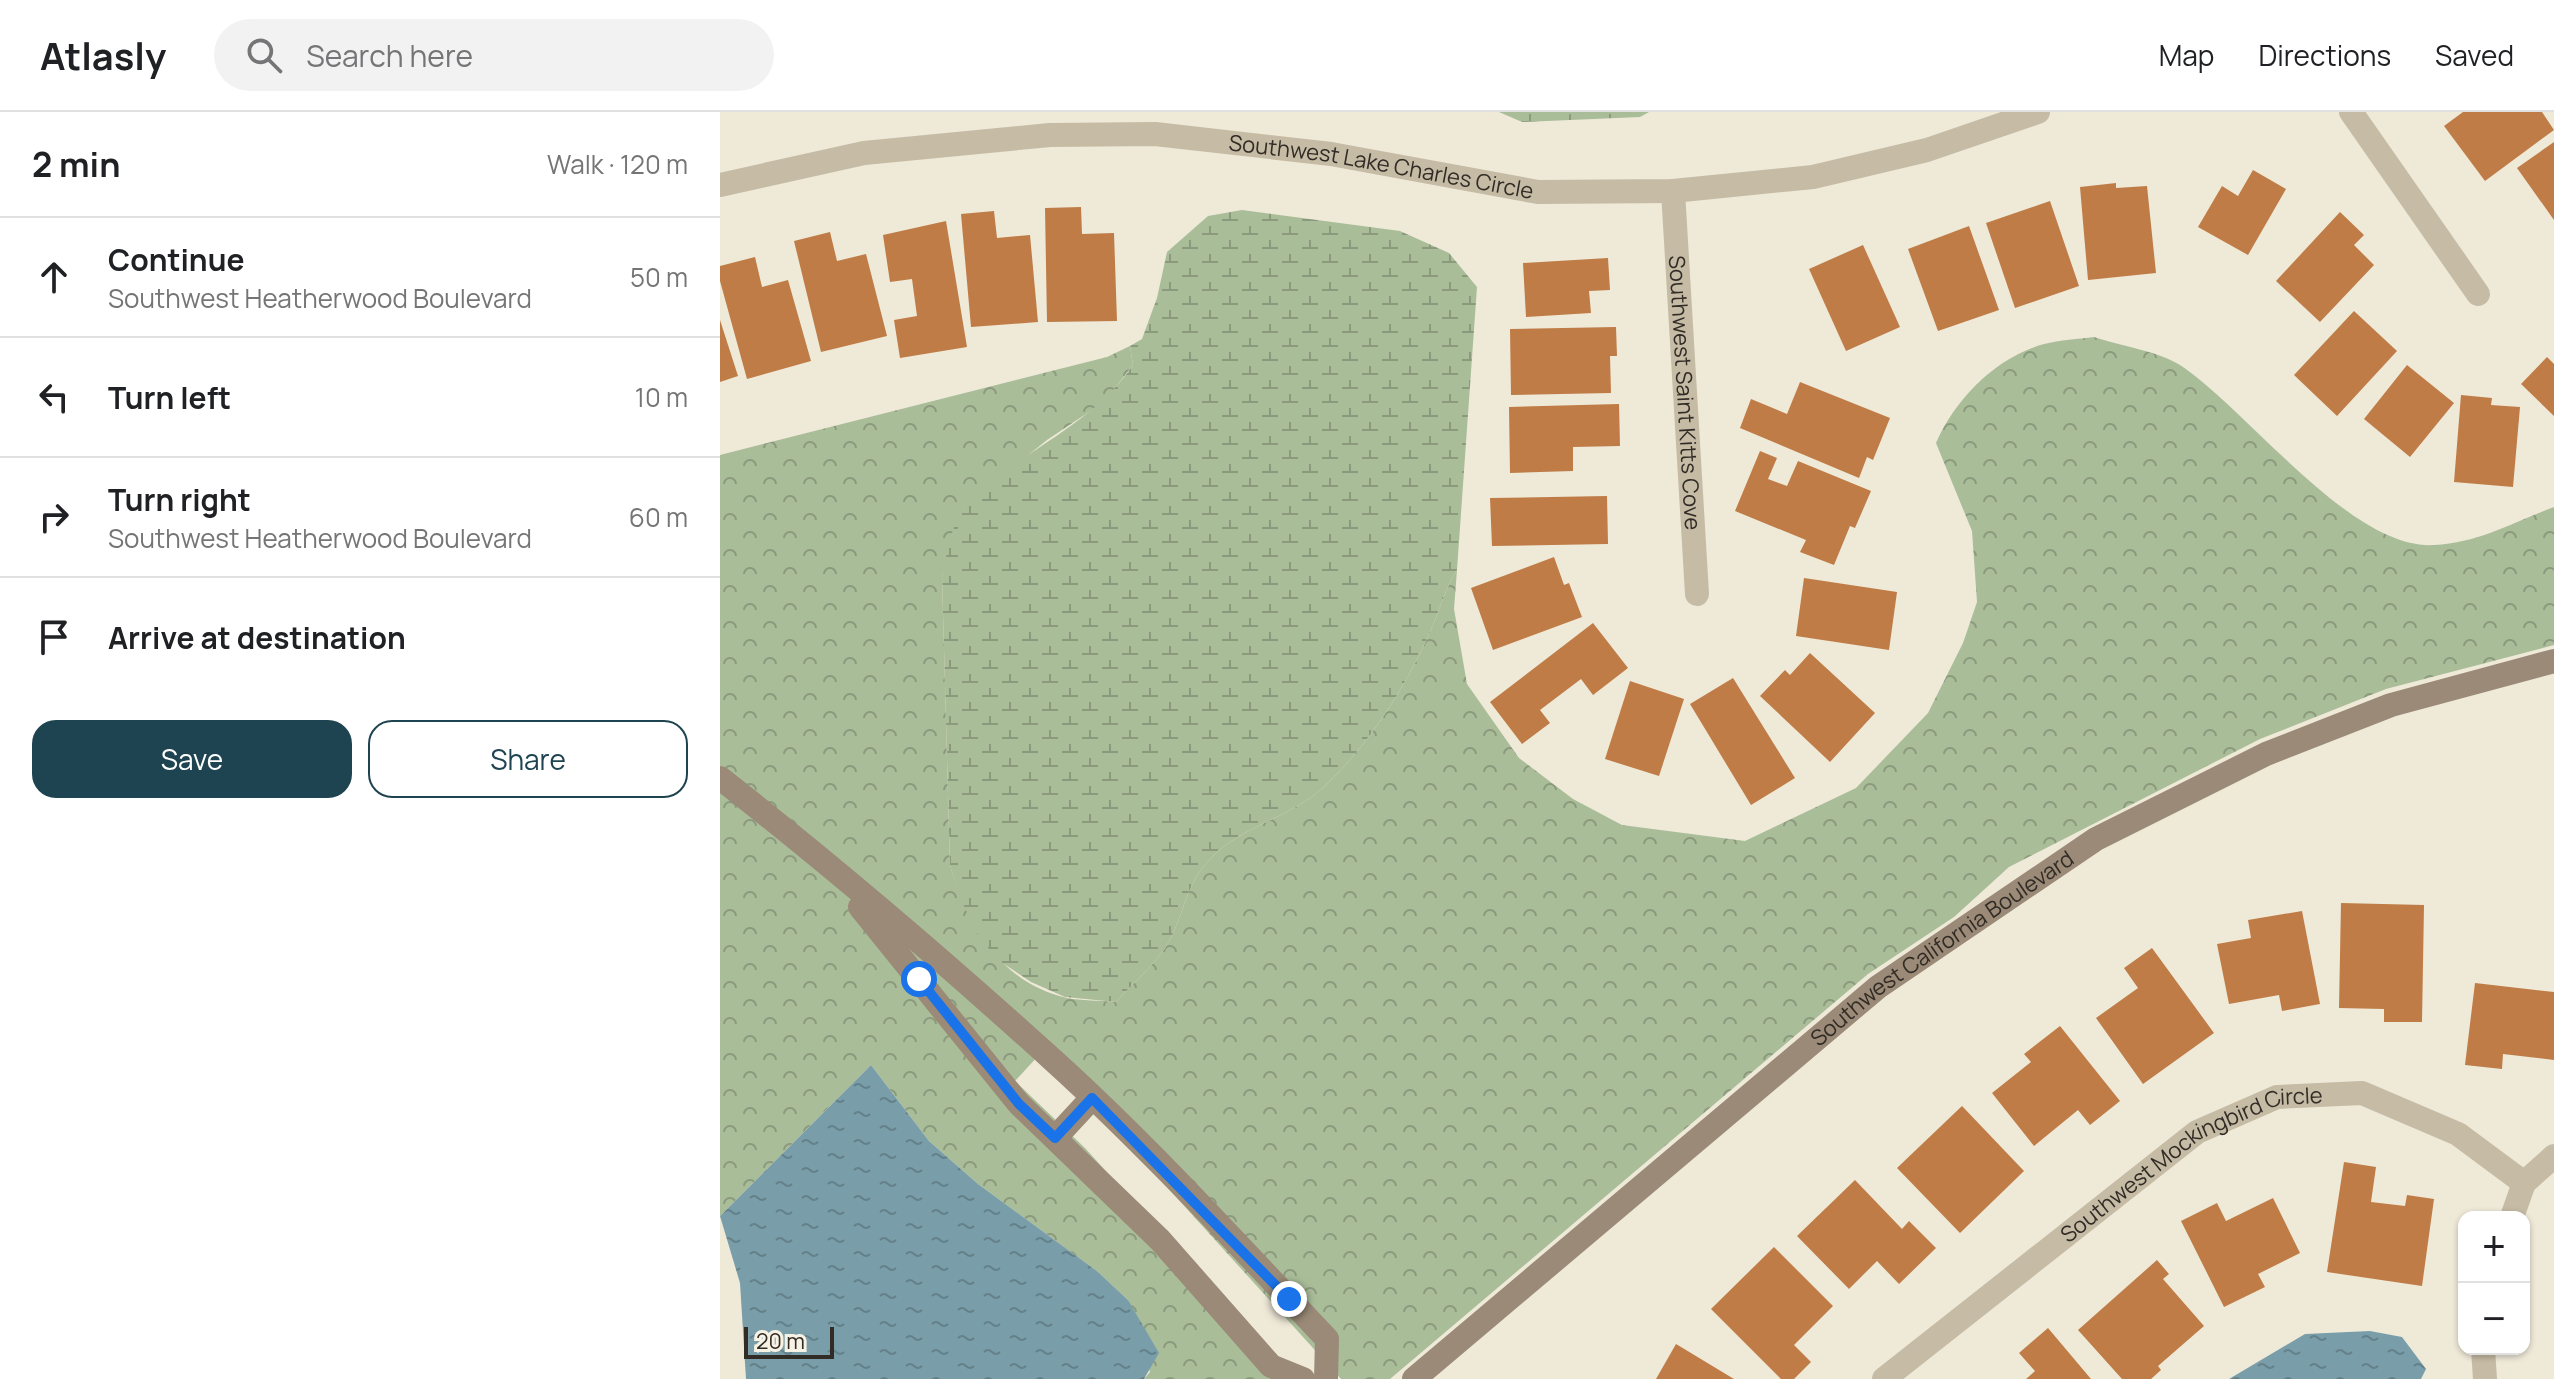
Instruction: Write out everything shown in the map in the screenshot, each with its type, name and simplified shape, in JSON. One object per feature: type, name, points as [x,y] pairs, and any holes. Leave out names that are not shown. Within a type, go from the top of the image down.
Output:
[{"type":"street","name":"Southwest Lake Charles Circle","points":[[720,185],[864,153],[1157,123],[1538,192],[1673,191],[1813,177],[1927,150],[2038,112]]},
{"type":"street","points":[[2351,112],[2478,294]]},
{"type":"street","name":"Southwest Saint Kitts Cove","points":[[1673,191],[1697,594]]},
{"type":"street","name":"Southwest California Boulevard","points":[[1414,1379],[1878,987],[2096,839],[2266,754],[2391,705],[2554,661]]},
{"type":"street","points":[[720,778],[818,855],[1092,1098],[1327,1339],[1326,1379]]},
{"type":"street","points":[[818,855],[1019,1104],[1160,1240],[1271,1366],[1303,1379]]},
{"type":"street","name":"Southwest Mockingbird Circle","points":[[1884,1379],[2197,1132],[2277,1097],[2362,1093],[2458,1134],[2524,1183]]},
{"type":"street","points":[[1055,1138],[1092,1098]]},
{"type":"street","points":[[2514,1211],[2524,1183],[2554,1156]]},
{"type":"street","points":[[2483,1355],[2485,1379]]},
{"type":"green space","points":[[1499,112],[1649,112],[1640,117],[1522,122]]},
{"type":"green space","points":[[1242,210],[1400,231],[1449,253],[1477,287],[1457,570],[1400,690],[1373,731],[1342,769],[1311,798],[1231,841],[1217,852],[1197,875],[1165,948],[1116,1002],[1065,997],[1031,982],[1001,962],[980,939],[963,904],[950,866],[942,576],[947,551],[961,511],[979,491],[1089,412],[1133,365],[1130,346],[1142,339],[1157,298],[1167,252],[1208,216]]},
{"type":"green space","points":[[2094,337],[2180,365],[2335,502],[2369,525],[2402,541],[2434,545],[2467,540],[2554,507],[2554,645],[2386,689],[2260,739],[2009,867],[1954,917],[1868,974],[1390,1379],[1341,1379],[1110,1124],[1039,1055],[1015,1081],[1085,1148],[1294,1379],[1144,1379],[1150,1372],[1128,1300],[1097,1271],[978,1184],[929,1141],[871,1065],[720,1216],[720,455],[1107,357],[1130,346],[1133,365],[1104,402],[1047,440],[963,508],[942,576],[950,866],[958,888],[967,910],[990,948],[1023,979],[1067,998],[1116,1002],[1165,948],[1197,875],[1217,852],[1231,841],[1311,798],[1358,751],[1412,669],[1457,570],[1454,609],[1467,684],[1519,758],[1573,799],[1622,825],[1745,841],[1856,788],[1928,713],[1963,643],[1977,602],[1972,531],[1936,443],[1944,427],[1979,382],[2010,359],[2044,344]]},
{"type":"water","points":[[871,1065],[929,1141],[978,1184],[1097,1271],[1128,1300],[1159,1353],[1144,1379],[746,1379],[740,1283],[720,1216]]},
{"type":"water","points":[[2370,1331],[2402,1337],[2426,1369],[2421,1379],[2229,1379],[2305,1334]]},
{"type":"building","points":[[2463,112],[2542,112],[2554,130],[2485,181],[2444,126]]},
{"type":"building","points":[[2554,142],[2554,220],[2517,168]]},
{"type":"building","points":[[2253,170],[2286,189],[2248,255],[2198,227],[2222,186],[2238,196]]},
{"type":"building","points":[[2116,183],[2116,188],[2147,186],[2156,273],[2088,280],[2080,187]]},
{"type":"building","points":[[2050,201],[2079,286],[2015,308],[1986,223]]},
{"type":"building","points":[[1081,207],[1082,234],[1114,233],[1117,321],[1047,322],[1045,208]]},
{"type":"building","points":[[994,211],[997,238],[1030,235],[1038,322],[971,327],[961,214]]},
{"type":"building","points":[[2340,212],[2364,235],[2354,245],[2374,265],[2320,322],[2276,281]]},
{"type":"building","points":[[946,221],[967,347],[900,358],[894,320],[917,316],[912,279],[890,282],[883,235]]},
{"type":"building","points":[[1969,226],[1999,310],[1938,331],[1908,249]]},
{"type":"building","points":[[830,232],[837,261],[866,254],[887,336],[821,352],[794,241]]},
{"type":"building","points":[[1863,245],[1900,327],[1846,351],[1809,269]]},
{"type":"building","points":[[755,257],[762,287],[788,280],[811,361],[747,379],[720,281],[720,266]]},
{"type":"building","points":[[1608,258],[1610,290],[1589,291],[1591,313],[1526,317],[1523,263]]},
{"type":"building","points":[[2354,311],[2397,351],[2337,416],[2294,375]]},
{"type":"building","points":[[720,320],[738,376],[720,382]]},
{"type":"building","points":[[1616,327],[1617,356],[1610,356],[1611,393],[1511,395],[1510,329]]},
{"type":"building","points":[[2547,357],[2554,364],[2554,416],[2521,384]]},
{"type":"building","points":[[2407,365],[2454,403],[2410,457],[2364,419]]},
{"type":"building","points":[[1800,382],[1890,418],[1873,460],[1867,457],[1859,478],[1740,428],[1751,399],[1787,414]]},
{"type":"building","points":[[2461,395],[2492,398],[2491,405],[2520,407],[2513,487],[2454,482]]},
{"type":"building","points":[[1619,404],[1620,446],[1573,447],[1573,471],[1510,473],[1509,407]]},
{"type":"building","points":[[1760,451],[1777,458],[1768,479],[1787,486],[1798,461],[1871,491],[1855,528],[1850,526],[1834,565],[1800,552],[1806,540],[1735,511]]},
{"type":"building","points":[[1607,496],[1608,544],[1492,546],[1490,498]]},
{"type":"building","points":[[1554,557],[1564,585],[1569,583],[1582,617],[1493,650],[1471,588]]},
{"type":"building","points":[[1804,578],[1897,592],[1889,650],[1796,636]]},
{"type":"building","points":[[1593,623],[1628,668],[1593,695],[1581,679],[1540,710],[1550,723],[1522,744],[1490,702]]},
{"type":"building","points":[[1810,653],[1875,713],[1830,762],[1760,696],[1785,670],[1790,675]]},
{"type":"building","points":[[1733,678],[1795,778],[1751,805],[1690,704]]},
{"type":"building","points":[[1630,681],[1684,699],[1659,776],[1605,759]]},
{"type":"building","points":[[2341,903],[2424,905],[2422,1022],[2384,1022],[2384,1009],[2339,1008]]},
{"type":"building","points":[[2302,911],[2320,1004],[2282,1011],[2279,995],[2229,1004],[2217,944],[2251,938],[2248,920]]},
{"type":"building","points":[[2152,948],[2214,1033],[2143,1084],[2096,1018],[2138,988],[2124,968]]},
{"type":"building","points":[[2475,983],[2554,992],[2554,1060],[2503,1054],[2502,1069],[2465,1065]]},
{"type":"building","points":[[2060,1026],[2120,1101],[2090,1125],[2078,1110],[2034,1146],[1992,1093],[2031,1062],[2024,1054]]},
{"type":"building","points":[[1962,1106],[2024,1171],[1960,1233],[1897,1168]]},
{"type":"building","points":[[2344,1162],[2376,1167],[2371,1202],[2405,1206],[2407,1195],[2434,1199],[2422,1286],[2327,1272]]},
{"type":"building","points":[[1855,1180],[1902,1229],[1909,1221],[1936,1248],[1899,1284],[1877,1261],[1849,1289],[1797,1236]]},
{"type":"building","points":[[2273,1198],[2300,1253],[2258,1274],[2265,1287],[2224,1307],[2181,1221],[2217,1203],[2226,1221]]},
{"type":"building","points":[[1774,1247],[1833,1306],[1794,1345],[1811,1362],[1794,1379],[1781,1379],[1711,1309]]},
{"type":"building","points":[[2157,1260],[2169,1274],[2163,1279],[2204,1326],[2158,1366],[2161,1370],[2151,1379],[2122,1379],[2078,1330]]},
{"type":"building","points":[[2048,1328],[2091,1379],[2026,1379],[2035,1371],[2019,1353]]},
{"type":"building","points":[[1676,1344],[1734,1379],[1656,1379]]},
{"type":"route","points":[[919,979],[1019,1104],[1055,1138],[1092,1098],[1214,1219],[1289,1299]]}]
